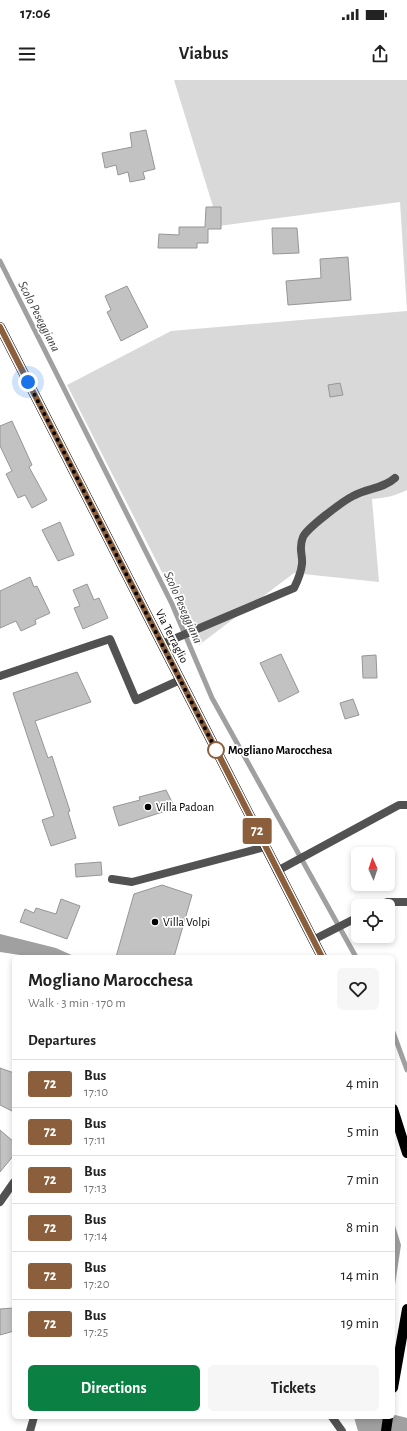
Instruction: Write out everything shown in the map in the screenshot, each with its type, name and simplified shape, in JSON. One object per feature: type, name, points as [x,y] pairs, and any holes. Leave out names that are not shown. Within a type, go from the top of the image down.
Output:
[{"type":"main road","name":"Via Terraglio","points":[[0,327],[321,955]]},
{"type":"main road","points":[[395,1115],[407,1153]]},
{"type":"main road","points":[[395,1377],[407,1309]]},
{"type":"main road","points":[[386,1431],[388,1419]]},
{"type":"street","points":[[162,644],[177,639],[294,588],[300,576],[302,563],[300,549],[304,536],[319,521],[353,495],[387,484],[395,478]]},
{"type":"street","points":[[0,676],[110,639],[136,700],[180,680]]},
{"type":"street","points":[[277,871],[399,805],[407,804]]},
{"type":"street","points":[[112,879],[132,882],[265,847]]},
{"type":"street","points":[[395,902],[407,902]]},
{"type":"street","points":[[313,940],[351,920]]},
{"type":"street","points":[[0,1202],[12,1185]]},
{"type":"street","points":[[30,1431],[33,1419]]},
{"type":"street","points":[[333,1419],[342,1431]]},
{"type":"shaded area","points":[[174,80],[407,80],[407,311],[400,202],[219,226]]},
{"type":"shaded area","points":[[407,311],[407,490],[398,494],[372,499],[379,582],[294,573],[199,645],[67,385],[171,331]]},
{"type":"shaded area","points":[[0,934],[56,948],[72,955],[20,955],[0,952]]},
{"type":"shaded area","points":[[395,1226],[401,1245],[395,1285]]},
{"type":"building","points":[[146,130],[155,169],[143,172],[145,179],[130,182],[128,172],[118,175],[116,165],[105,168],[102,153],[132,147],[130,133]]},
{"type":"building","points":[[206,207],[221,207],[221,229],[208,229],[208,243],[197,243],[197,248],[158,248],[159,234],[179,235],[179,227],[205,227]]},
{"type":"building","points":[[272,228],[297,228],[299,253],[273,254]]},
{"type":"building","points":[[348,257],[351,300],[288,305],[286,281],[321,278],[320,259]]},
{"type":"building","points":[[127,286],[148,327],[121,341],[107,312],[111,310],[105,296]]},
{"type":"building","points":[[340,383],[343,395],[330,397],[328,385]]},
{"type":"building","points":[[12,421],[32,465],[29,467],[47,500],[32,508],[25,495],[18,498],[6,474],[12,471],[0,446],[0,426]]},
{"type":"building","points":[[60,522],[74,555],[58,561],[42,530]]},
{"type":"building","points":[[30,577],[34,587],[37,586],[50,613],[35,620],[36,624],[21,631],[16,621],[0,628],[0,591]]},
{"type":"building","points":[[87,584],[94,600],[99,598],[108,618],[83,629],[74,608],[80,606],[73,590]]},
{"type":"building","points":[[281,654],[299,692],[279,702],[260,663]]},
{"type":"building","points":[[376,655],[377,678],[363,678],[362,656]]},
{"type":"building","points":[[77,672],[91,702],[35,721],[48,758],[52,756],[70,811],[68,812],[76,838],[51,846],[42,820],[54,816],[13,693]]},
{"type":"building","points":[[353,699],[359,715],[345,719],[340,703]]},
{"type":"building","name":"Villa Padoan","points":[[166,790],[175,808],[119,826],[113,807],[140,800],[139,797]]},
{"type":"building","points":[[101,862],[102,875],[76,877],[75,864]]},
{"type":"building","name":"Villa Volpi","points":[[162,885],[192,895],[175,955],[117,955],[134,894]]},
{"type":"building","points":[[61,899],[80,906],[67,939],[20,922],[25,909],[34,913],[36,908],[56,914]]},
{"type":"building","points":[[0,1068],[12,1072],[12,1111],[0,1105]]},
{"type":"building","points":[[0,1130],[12,1140],[12,1157],[0,1172]]},
{"type":"building","points":[[12,1308],[12,1332],[0,1335],[0,1309]]},
{"type":"waterway","name":"Scolo Peseggiana","points":[[0,261],[172,604],[212,698],[355,955]]},
{"type":"waterway","name":"Scolo Peseggiana","points":[[395,1037],[407,1070]]},
{"type":"waterway","points":[[370,1419],[371,1424],[400,1431]]},
{"type":"bus line","name":"72","points":[[0,327],[321,955]]},
{"type":"place","name":"Mogliano Marocchesa","points":[[216,750]]},
{"type":"place","name":"Villa Padoan","points":[[148,807]]},
{"type":"place","name":"Villa Volpi","points":[[155,922]]},
{"type":"route","points":[[28,382],[216,750]]}]
